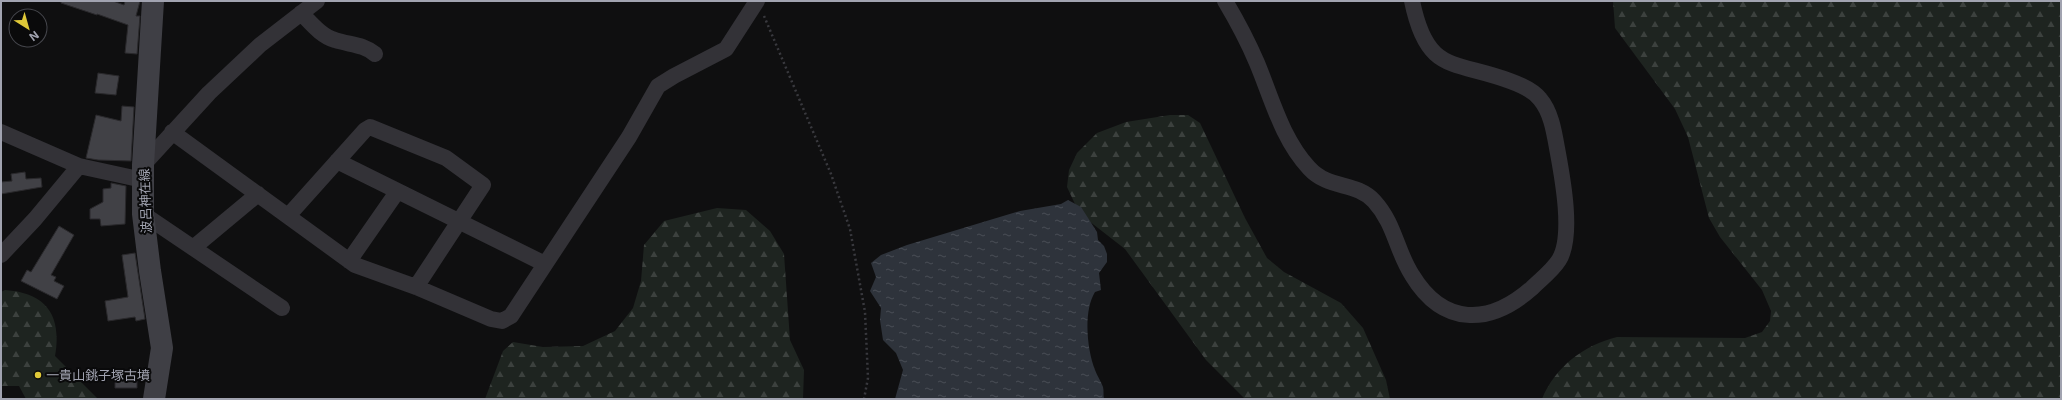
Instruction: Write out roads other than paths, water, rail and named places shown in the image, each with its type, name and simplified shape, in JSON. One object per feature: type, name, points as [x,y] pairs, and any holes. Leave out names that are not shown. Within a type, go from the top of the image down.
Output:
[{"type":"main road","name":"波呂神在線","points":[[153,1],[143,172],[143,214],[162,348],[154,399]]},
{"type":"street","points":[[1,132],[79,166],[143,172],[172,132],[209,93],[260,45],[317,1]]},
{"type":"street","points":[[172,132],[355,265],[416,287],[491,320],[502,321],[510,316],[630,137],[658,86],[726,49],[757,1]]},
{"type":"street","points":[[1225,1],[1257,63],[1282,128],[1295,150],[1307,166],[1324,181],[1354,188],[1374,202],[1391,225],[1412,275],[1432,300],[1445,310],[1458,315],[1476,316],[1490,314],[1512,303],[1529,290],[1549,272],[1560,258],[1565,241],[1566,203],[1550,115],[1537,95],[1521,85],[1494,75],[1462,68],[1441,60],[1434,54],[1421,32],[1412,1]]},
{"type":"street","points":[[301,13],[324,35],[334,40],[368,48],[375,54]]},
{"type":"street","points":[[288,216],[365,130],[370,127],[446,158],[483,185],[416,287]]},
{"type":"street","points":[[337,161],[459,223],[545,264]]},
{"type":"street","points":[[1,255],[35,219],[79,166]]},
{"type":"street","points":[[349,261],[397,192]]},
{"type":"street","points":[[193,248],[258,194]]},
{"type":"street","points":[[143,214],[282,308]]},
{"type":"water","points":[[1068,200],[1081,207],[1097,232],[1098,240],[1104,246],[1107,254],[1107,262],[1099,273],[1101,290],[1095,292],[1091,300],[1088,320],[1088,342],[1092,362],[1103,387],[1104,399],[895,399],[903,370],[896,353],[883,340],[880,320],[881,308],[870,291],[876,277],[871,263],[881,255],[907,245],[1020,211],[1061,204]]},
{"type":"place","name":"一貴山銚子塚古墳","points":[[38,375]]}]
